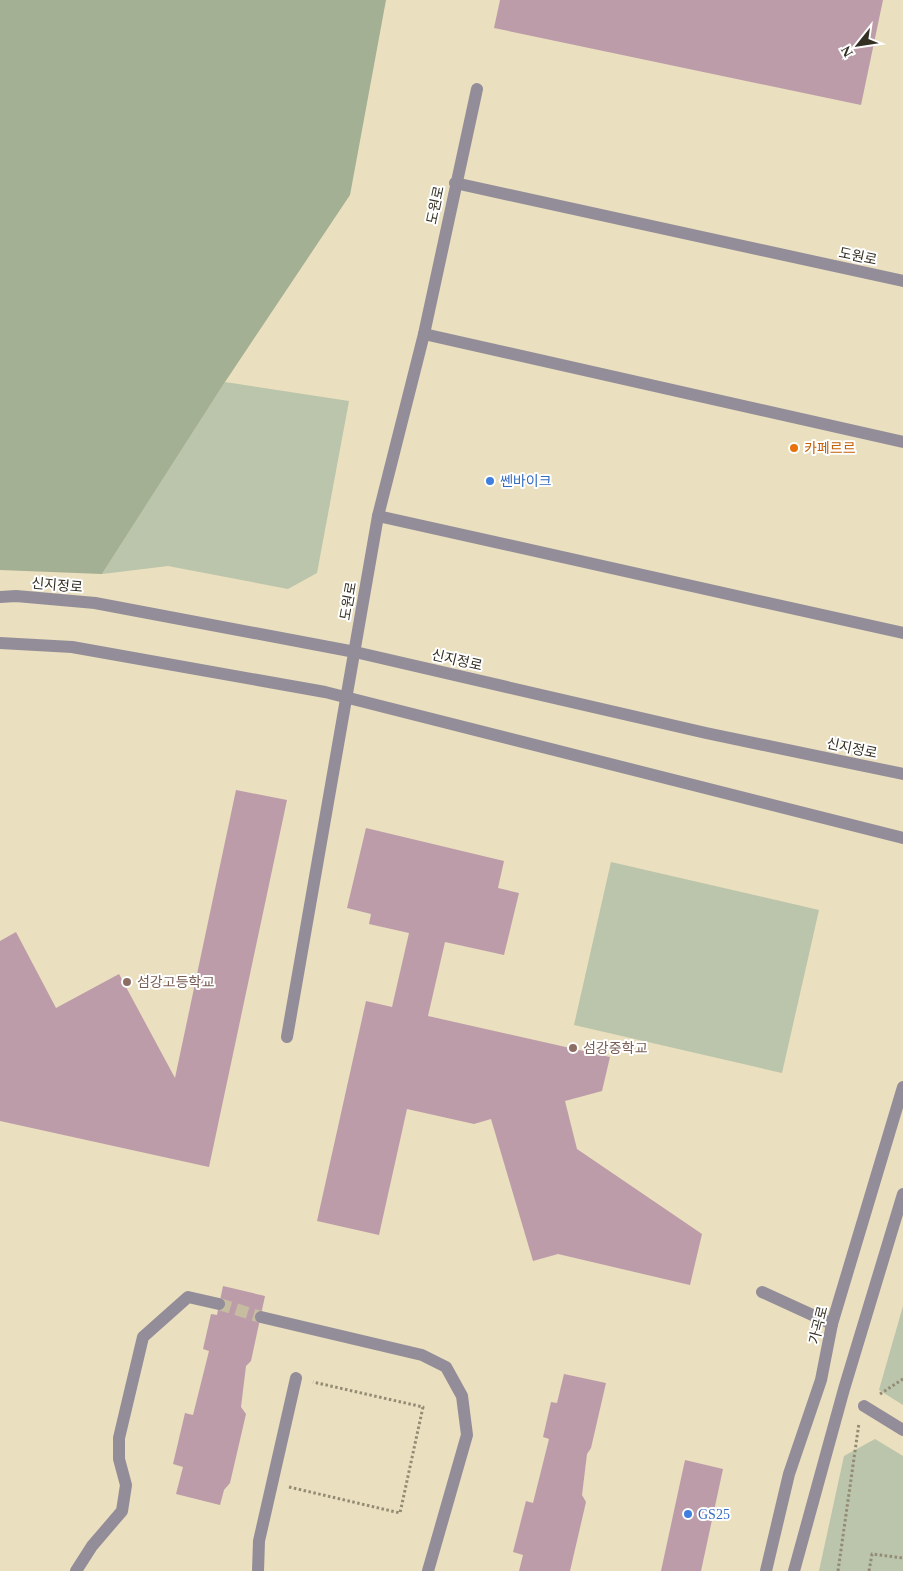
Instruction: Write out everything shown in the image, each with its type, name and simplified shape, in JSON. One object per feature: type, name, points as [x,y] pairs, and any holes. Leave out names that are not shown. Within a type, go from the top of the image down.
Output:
[{"type":"street","points":[[455,183],[477,89]]},
{"type":"street","name":"도원로","points":[[287,1037],[378,516],[424,334],[455,183],[903,281]]},
{"type":"street","points":[[424,334],[903,442]]},
{"type":"street","points":[[378,516],[903,633]]},
{"type":"street","name":"신지정로","points":[[0,597],[16,596],[95,603],[355,652],[706,734],[903,774]]},
{"type":"street","points":[[0,643],[72,647],[346,697],[903,838]]},
{"type":"street","name":"가곡로","points":[[766,1571],[789,1474],[821,1380],[832,1324],[903,1087]]},
{"type":"street","points":[[794,1571],[846,1381],[903,1194]]},
{"type":"street","points":[[762,1292],[832,1324]]},
{"type":"street","points":[[76,1571],[92,1546],[122,1511],[126,1485],[118,1459],[120,1438],[143,1336],[188,1297],[219,1304]]},
{"type":"street","points":[[262,1317],[422,1355],[446,1367],[462,1396],[467,1435],[428,1571]]},
{"type":"street","points":[[258,1571],[259,1541],[296,1378]]},
{"type":"street","points":[[864,1406],[903,1430]]},
{"type":"path","points":[[272,1484],[400,1512],[423,1407],[296,1378]]},
{"type":"path","points":[[891,1387],[903,1379]]},
{"type":"path","points":[[838,1571],[855,1434]]},
{"type":"path","points":[[870,1570],[872,1554],[903,1558]]},
{"type":"green space","points":[[0,0],[386,0],[350,195],[225,382],[102,574],[0,570]]},
{"type":"green space","points":[[225,382],[349,401],[317,573],[288,589],[168,566],[102,574]]},
{"type":"green space","points":[[611,862],[819,910],[782,1073],[574,1025]]},
{"type":"green space","points":[[903,1306],[903,1405],[879,1390]]},
{"type":"green space","points":[[875,1439],[903,1456],[903,1571],[819,1571],[844,1456]]},
{"type":"building","points":[[500,0],[883,0],[861,105],[494,28]]},
{"type":"building","points":[[236,790],[287,800],[209,1167],[0,1121],[0,941],[16,932],[56,1008],[119,974],[175,1078]]},
{"type":"building","points":[[366,828],[504,861],[498,888],[519,893],[504,955],[445,942],[428,1016],[610,1057],[602,1091],[565,1101],[577,1149],[702,1234],[690,1285],[558,1254],[533,1261],[491,1119],[474,1124],[407,1109],[379,1235],[317,1221],[366,1001],[392,1007],[409,933],[369,924],[371,914],[347,908]]},
{"type":"building","points":[[223,1286],[265,1296],[251,1361],[246,1366],[241,1407],[246,1414],[230,1483],[224,1490],[220,1505],[176,1494],[183,1467],[173,1464],[185,1413],[193,1415],[209,1351],[203,1349],[211,1314],[217,1315]]},
{"type":"building","points":[[564,1374],[606,1383],[591,1448],[587,1454],[582,1495],[586,1502],[570,1571],[519,1571],[523,1555],[513,1552],[526,1501],[533,1503],[549,1439],[543,1437],[551,1402],[557,1403]]},
{"type":"building","points":[[685,1460],[723,1469],[701,1571],[661,1571]]},
{"type":"tunnel","points":[[219,1304],[261,1317]]},
{"type":"place","name":"카페르르","points":[[794,448]]},
{"type":"place","name":"쎈바이크","points":[[490,481]]},
{"type":"place","name":"섬강고등학교","points":[[127,982]]},
{"type":"place","name":"섬강중학교","points":[[573,1048]]},
{"type":"place","name":"GS25","points":[[688,1514]]}]
